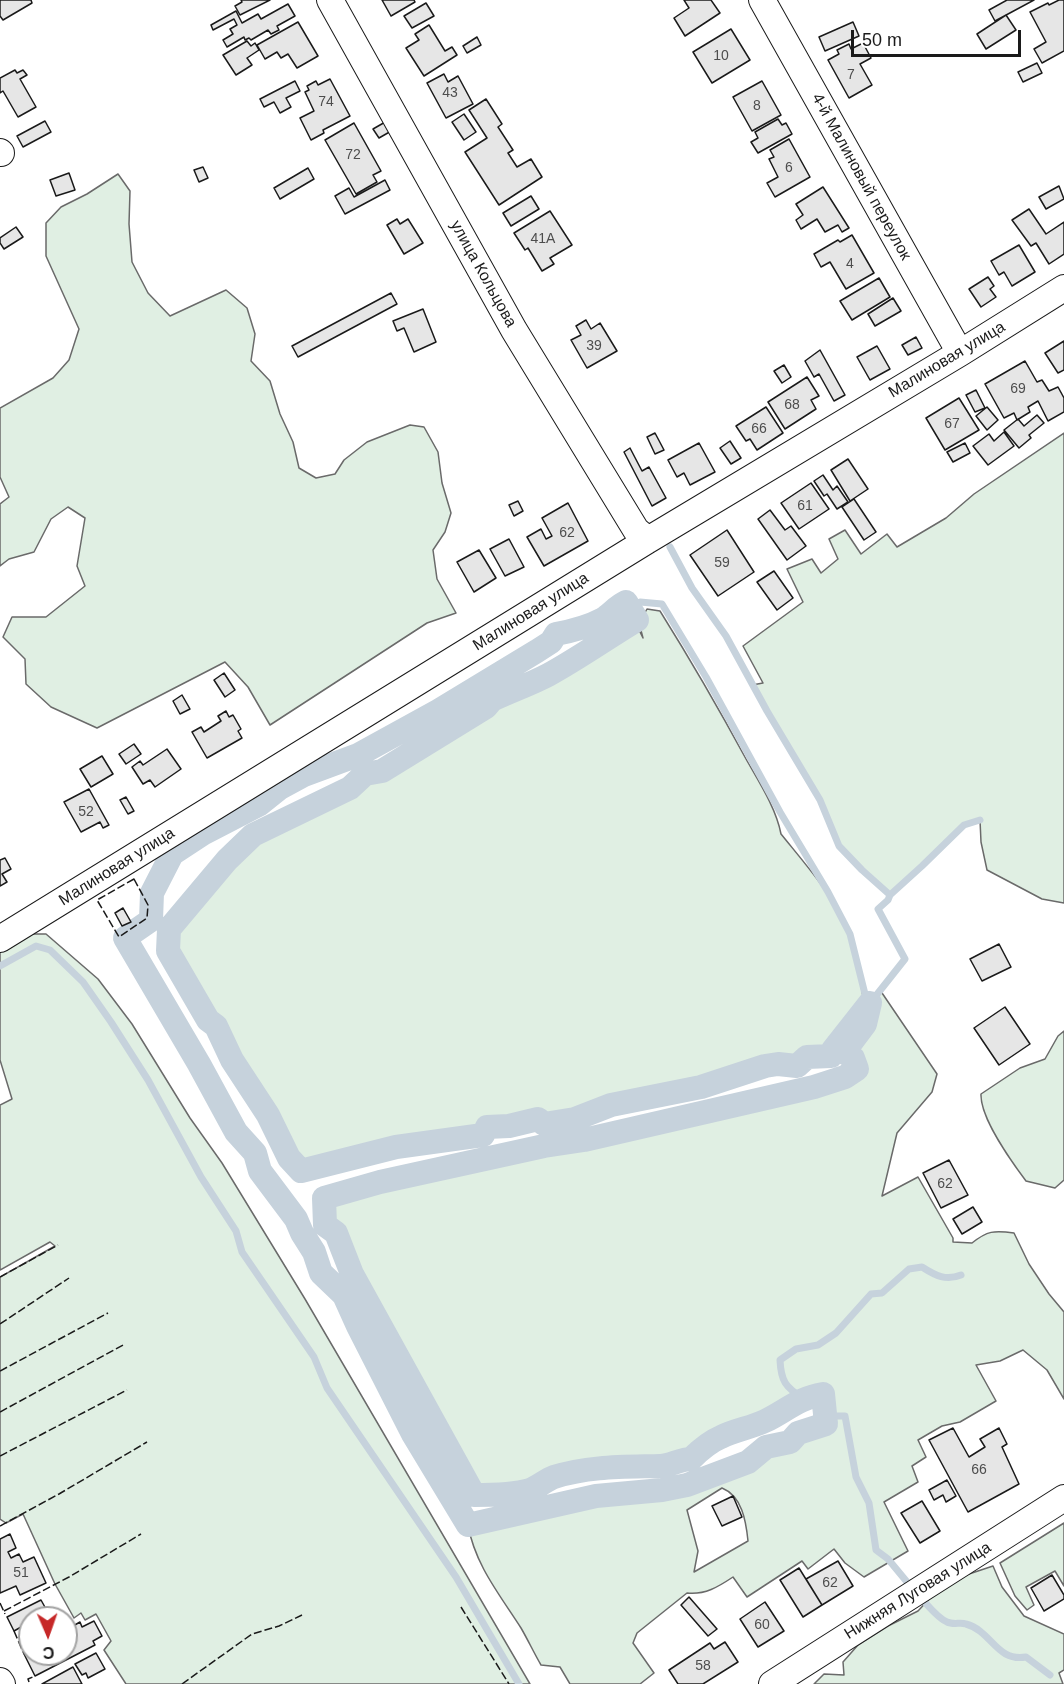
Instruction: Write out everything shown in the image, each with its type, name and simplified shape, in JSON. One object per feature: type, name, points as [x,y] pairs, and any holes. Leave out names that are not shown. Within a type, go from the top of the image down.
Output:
[{"type":"street","name":"улица Кольцова","points":[[330,0],[514,330],[636,530],[648,540]]},
{"type":"street","name":"4-й Малиновый переулок","points":[[762,0],[960,353]]},
{"type":"street","name":"Малиновая улица","points":[[0,939],[648,540],[1064,288]]},
{"type":"street","name":"Нижняя Луговая улица","points":[[772,1684],[1064,1498]]},
{"type":"green space","points":[[118,174],[130,191],[129,224],[132,262],[148,293],[170,316],[226,290],[247,308],[255,334],[251,361],[270,381],[280,414],[293,442],[299,468],[316,478],[335,474],[344,460],[367,442],[410,425],[424,427],[438,452],[442,483],[451,513],[445,532],[433,550],[437,579],[456,613],[427,623],[270,725],[248,687],[225,662],[97,728],[51,707],[26,684],[25,659],[3,637],[12,617],[46,617],[85,586],[77,566],[85,518],[68,507],[51,519],[34,552],[9,559],[0,566],[0,504],[9,497],[0,477],[0,408],[53,378],[69,360],[79,329],[46,256],[46,223],[61,207]]},
{"type":"green space","points":[[1064,433],[1064,903],[1042,899],[987,870],[981,842],[980,820],[964,825],[890,895],[839,846],[820,800],[752,685],[763,683],[743,646],[803,602],[787,569],[812,559],[821,573],[838,559],[829,539],[845,530],[861,554],[887,534],[897,547],[946,518],[974,494]]},
{"type":"green space","points":[[647,609],[660,611],[761,786],[779,824],[781,834],[818,881],[843,918],[852,941],[866,1008],[833,1050],[831,1056],[807,1057],[797,1066],[778,1064],[765,1066],[701,1087],[611,1105],[575,1119],[544,1124],[538,1120],[509,1126],[487,1127],[483,1135],[396,1147],[301,1171],[289,1158],[268,1115],[232,1060],[216,1026],[208,1020],[168,951],[169,929],[227,860],[253,835],[350,788],[365,774],[382,771],[486,707],[492,700],[546,676],[637,620],[643,638],[639,623]]},
{"type":"green space","points":[[31,934],[46,934],[98,979],[132,1024],[190,1118],[222,1163],[305,1299],[530,1684],[126,1684],[104,1650],[111,1641],[96,1614],[85,1620],[81,1613],[78,1615],[78,1606],[67,1606],[23,1514],[6,1523],[0,1519],[0,1277],[55,1246],[50,1242],[0,1270],[0,1105],[12,1099],[0,1060],[0,951]]},
{"type":"green space","points":[[880,990],[937,1074],[932,1092],[897,1133],[882,1196],[918,1177],[953,1238],[953,1242],[972,1243],[991,1232],[1014,1233],[1029,1264],[1064,1312],[1064,1399],[1047,1370],[1023,1350],[1000,1361],[976,1365],[996,1401],[960,1422],[942,1426],[918,1440],[926,1457],[912,1466],[918,1482],[884,1502],[908,1551],[864,1577],[845,1563],[834,1549],[808,1569],[802,1561],[747,1597],[733,1577],[706,1591],[687,1593],[637,1633],[633,1643],[654,1673],[640,1684],[570,1684],[560,1667],[541,1665],[482,1566],[471,1540],[468,1525],[596,1496],[662,1490],[687,1485],[748,1462],[766,1447],[790,1442],[798,1433],[826,1424],[823,1394],[807,1398],[765,1421],[717,1439],[691,1459],[664,1466],[607,1468],[567,1473],[523,1492],[474,1495],[352,1274],[336,1233],[325,1225],[324,1198],[380,1182],[544,1146],[584,1140],[814,1087],[845,1077],[857,1069],[853,1058],[844,1052],[865,1024],[870,1003]],"holes":[[[722,1488],[729,1492],[742,1510],[748,1541],[694,1572],[698,1551],[687,1510]]]},
{"type":"green space","points":[[1064,1031],[1064,1180],[1055,1188],[1026,1181],[991,1126],[982,1104],[981,1094],[1020,1068],[1045,1059],[1058,1036]]},
{"type":"green space","points":[[1064,1523],[1064,1586],[1055,1571],[1026,1587],[1034,1605],[1027,1610],[1015,1596],[1000,1563]]},
{"type":"green space","points":[[993,1566],[1002,1587],[1024,1616],[1064,1634],[1064,1670],[1059,1673],[1063,1684],[814,1684],[824,1674],[844,1675],[843,1662],[858,1645],[918,1611],[931,1597],[963,1576]]},
{"type":"building","points":[[0,0],[31,0],[32,3],[3,20],[0,16]]},
{"type":"building","points":[[241,0],[270,0],[240,15],[235,6],[242,2]]},
{"type":"building","points":[[382,0],[414,0],[415,2],[391,16]]},
{"type":"building","points":[[684,0],[711,0],[720,13],[685,36],[674,18],[689,8]]},
{"type":"building","points":[[1007,0],[1034,0],[995,21],[989,10]]},
{"type":"building","points":[[1064,0],[1064,51],[1042,63],[1034,49],[1046,42],[1030,12]]},
{"type":"building","points":[[426,3],[434,16],[412,28],[404,16]]},
{"type":"building","points":[[288,4],[295,16],[277,26],[279,30],[271,34],[268,30],[251,40],[249,38],[245,40],[244,37],[227,47],[223,40],[233,34],[230,29],[237,25],[234,19],[213,30],[211,25],[236,11],[242,23],[258,14],[261,19]]},
{"type":"building","points":[[1006,15],[1016,30],[986,49],[977,34]]},
{"type":"building","points":[[298,22],[318,56],[297,68],[288,54],[281,58],[277,52],[265,59],[257,45]]},
{"type":"building","points":[[853,22],[859,36],[825,51],[819,37]]},
{"type":"building","points":[[429,25],[445,51],[452,47],[457,55],[424,76],[406,48],[419,40],[415,34]]},
{"type":"building","points":[[731,29],[750,60],[712,83],[693,52]]},
{"type":"building","points":[[477,37],[481,45],[467,53],[463,46]]},
{"type":"building","points":[[247,41],[251,46],[255,43],[259,50],[247,58],[252,65],[236,75],[223,55]]},
{"type":"building","points":[[863,43],[871,58],[860,64],[872,85],[849,98],[828,60],[839,54],[837,50],[849,44],[851,49]]},
{"type":"building","points":[[1037,63],[1042,73],[1023,82],[1018,72]]},
{"type":"building","points":[[15,70],[17,73],[23,70],[27,75],[20,79],[36,107],[18,117],[3,91],[0,93],[0,78]]},
{"type":"building","points":[[444,74],[448,82],[458,76],[473,104],[446,118],[427,83]]},
{"type":"building","points":[[330,79],[350,116],[323,130],[324,133],[311,140],[300,118],[314,111],[305,92],[309,90],[307,86],[316,81],[318,85]]},
{"type":"building","points":[[295,81],[300,91],[286,98],[291,107],[280,113],[274,102],[264,107],[260,99]]},
{"type":"building","points":[[762,81],[781,115],[752,131],[733,97]]},
{"type":"building","points":[[486,99],[502,124],[498,127],[513,150],[508,153],[517,167],[531,159],[542,177],[499,205],[465,152],[487,138],[469,110]]},
{"type":"building","points":[[464,114],[476,132],[464,140],[452,122]]},
{"type":"building","points":[[778,119],[782,125],[786,123],[792,134],[758,153],[751,142],[758,138],[755,132]]},
{"type":"building","points":[[45,121],[51,132],[23,147],[17,136]]},
{"type":"building","points":[[387,121],[393,130],[379,138],[373,129]]},
{"type":"building","points":[[354,123],[381,171],[373,175],[377,182],[356,194],[325,140]]},
{"type":"building","points":[[789,139],[810,177],[775,197],[767,183],[778,177],[769,159],[774,157],[770,150]]},
{"type":"building","points":[[203,167],[208,178],[199,182],[194,170]]},
{"type":"building","points":[[308,168],[314,179],[280,199],[274,188]]},
{"type":"building","points":[[69,173],[75,190],[56,196],[50,180]]},
{"type":"building","points":[[385,180],[390,190],[345,214],[335,196],[349,188],[354,197]]},
{"type":"building","points":[[1059,186],[1064,199],[1046,209],[1039,197]]},
{"type":"building","points":[[823,187],[849,228],[842,232],[838,225],[825,232],[817,219],[801,229],[796,220],[803,215],[796,204]]},
{"type":"building","points":[[531,196],[539,209],[511,226],[503,213]]},
{"type":"building","points":[[1029,209],[1046,234],[1064,222],[1064,254],[1049,264],[1036,243],[1031,246],[1012,220]]},
{"type":"building","points":[[550,211],[572,245],[550,258],[554,264],[542,271],[528,248],[525,250],[514,233]]},
{"type":"building","points":[[397,219],[400,224],[408,219],[423,243],[404,254],[387,225]]},
{"type":"building","points":[[16,227],[23,237],[4,249],[0,238]]},
{"type":"building","points":[[852,235],[874,273],[846,289],[830,262],[821,267],[814,254]]},
{"type":"building","points":[[1019,245],[1035,272],[1012,286],[1004,272],[999,275],[991,261]]},
{"type":"building","points":[[988,277],[994,286],[990,289],[996,297],[981,307],[969,289]]},
{"type":"building","points":[[879,278],[890,297],[852,320],[840,301]]},
{"type":"building","points":[[391,293],[397,304],[298,357],[292,346]]},
{"type":"building","points":[[893,298],[901,311],[875,326],[868,314]]},
{"type":"building","points":[[423,309],[436,342],[414,352],[404,328],[397,331],[393,321]]},
{"type":"building","points":[[586,320],[591,329],[600,323],[617,351],[587,368],[571,340],[581,335],[576,326]]},
{"type":"building","points":[[916,337],[922,348],[908,355],[902,345]]},
{"type":"building","points":[[1064,341],[1064,370],[1058,373],[1045,353]]},
{"type":"building","points":[[877,346],[890,369],[870,380],[857,357]]},
{"type":"building","points":[[820,350],[845,395],[834,401],[819,374],[814,377],[805,361]]},
{"type":"building","points":[[1025,361],[1037,382],[1042,380],[1049,391],[1058,387],[1064,398],[1064,412],[1048,421],[1038,401],[1028,407],[1030,412],[1017,420],[1014,413],[1004,418],[985,384]]},
{"type":"building","points":[[784,365],[791,377],[782,383],[774,371]]},
{"type":"building","points":[[807,377],[819,396],[811,400],[816,409],[785,429],[768,402]]},
{"type":"building","points":[[976,390],[985,408],[975,412],[966,395]]},
{"type":"building","points":[[959,398],[979,430],[945,450],[926,418]]},
{"type":"building","points":[[766,407],[783,433],[757,450],[750,439],[746,441],[736,426]]},
{"type":"building","points":[[987,407],[998,420],[987,430],[976,416]]},
{"type":"building","points":[[1037,415],[1044,423],[1029,435],[1031,438],[1019,448],[1004,430],[1018,419],[1024,426]]},
{"type":"building","points":[[1004,432],[1014,446],[988,465],[973,446],[989,434],[994,441]]},
{"type":"building","points":[[655,433],[664,450],[655,454],[647,437]]},
{"type":"building","points":[[730,441],[741,458],[731,464],[720,448]]},
{"type":"building","points":[[699,443],[715,472],[690,485],[684,473],[677,477],[668,460]]},
{"type":"building","points":[[965,443],[970,453],[953,462],[947,452]]},
{"type":"building","points":[[630,448],[642,471],[649,467],[666,498],[652,506],[624,452]]},
{"type":"building","points":[[848,459],[868,489],[850,501],[831,470]]},
{"type":"building","points":[[823,475],[833,490],[837,486],[848,502],[837,509],[827,494],[824,496],[814,481]]},
{"type":"building","points":[[811,483],[829,509],[799,529],[781,503]]},
{"type":"building","points":[[854,499],[876,532],[864,540],[842,507]]},
{"type":"building","points":[[518,501],[523,511],[514,516],[509,505]]},
{"type":"building","points":[[568,503],[588,541],[544,566],[527,537],[541,529],[546,539],[552,536],[542,518]]},
{"type":"building","points":[[770,510],[785,530],[791,526],[806,546],[787,560],[758,519]]},
{"type":"building","points":[[727,530],[754,572],[718,596],[690,555]]},
{"type":"building","points":[[509,539],[524,567],[505,576],[490,549]]},
{"type":"building","points":[[479,550],[496,578],[474,592],[457,562]]},
{"type":"building","points":[[774,571],[793,598],[777,610],[757,582]]},
{"type":"building","points":[[224,673],[235,690],[225,697],[214,680]]},
{"type":"building","points":[[182,695],[190,709],[180,714],[173,701]]},
{"type":"building","points":[[226,711],[229,717],[233,715],[241,729],[238,731],[242,738],[207,758],[192,732],[201,727],[204,732],[221,721],[218,716]]},
{"type":"building","points":[[134,744],[141,754],[126,764],[119,754]]},
{"type":"building","points":[[167,749],[181,769],[155,787],[150,780],[143,784],[132,767],[140,761],[143,765]]},
{"type":"building","points":[[102,756],[113,774],[91,787],[80,769]]},
{"type":"building","points":[[89,789],[109,825],[103,828],[100,822],[81,832],[64,802]]},
{"type":"building","points":[[126,797],[134,811],[128,814],[120,800]]},
{"type":"building","points":[[5,858],[11,869],[2,874],[7,882],[0,886],[0,860]]},
{"type":"building","points":[[123,908],[131,922],[122,926],[115,913]]},
{"type":"building","points":[[999,944],[1011,967],[982,981],[970,959]]},
{"type":"building","points":[[1005,1007],[1030,1044],[999,1065],[974,1028]]},
{"type":"building","points":[[949,1160],[968,1195],[941,1208],[923,1173]]},
{"type":"building","points":[[973,1207],[982,1222],[962,1234],[953,1219]]},
{"type":"building","points":[[953,1428],[969,1457],[985,1447],[980,1439],[999,1428],[1007,1444],[1002,1447],[1019,1484],[968,1512],[929,1440]]},
{"type":"building","points":[[947,1480],[956,1496],[946,1502],[943,1495],[934,1500],[929,1490]]},
{"type":"building","points":[[733,1496],[742,1517],[722,1526],[712,1506]]},
{"type":"building","points":[[922,1501],[940,1531],[920,1543],[901,1513]]},
{"type":"building","points":[[10,1534],[16,1548],[8,1552],[11,1558],[19,1554],[23,1562],[34,1557],[46,1583],[20,1595],[16,1586],[0,1593],[0,1539]]},
{"type":"building","points":[[838,1561],[853,1586],[822,1605],[806,1579]]},
{"type":"building","points":[[799,1568],[822,1605],[803,1617],[780,1580]]},
{"type":"building","points":[[1052,1575],[1064,1599],[1044,1611],[1031,1588]]},
{"type":"building","points":[[689,1597],[717,1629],[708,1636],[681,1605]]},
{"type":"building","points":[[41,1600],[44,1606],[29,1606]]},
{"type":"building","points":[[765,1602],[784,1631],[758,1647],[740,1619]]},
{"type":"building","points":[[18,1612],[18,1629],[14,1631],[7,1617]]},
{"type":"building","points":[[94,1621],[102,1636],[93,1641],[95,1645],[78,1654],[78,1623],[80,1622],[82,1627]]},
{"type":"building","points":[[725,1642],[738,1662],[703,1684],[678,1684],[669,1670],[710,1643],[714,1649]]},
{"type":"building","points":[[96,1653],[105,1669],[88,1678],[86,1673],[82,1675],[76,1666],[78,1662]]},
{"type":"building","points":[[30,1666],[54,1666],[35,1676]]},
{"type":"building","points":[[73,1667],[82,1684],[42,1684]]},
{"type":"waterway","points":[[670,547],[692,588],[726,636],[820,800],[839,846],[890,895],[964,825],[980,820]]},
{"type":"waterway","points":[[626,602],[637,620],[582,655],[541,678],[492,700],[486,707],[382,771],[365,774],[350,788],[253,835],[227,860],[169,929],[168,951],[208,1020],[216,1026],[232,1060],[268,1115],[289,1158],[301,1171],[396,1147],[483,1135],[487,1127],[509,1126],[538,1119],[544,1124],[575,1119],[611,1105],[701,1087],[765,1066],[778,1064],[797,1066],[807,1057],[831,1056],[833,1050],[870,1003],[865,1024],[844,1052],[853,1058],[857,1069],[845,1077],[814,1087],[584,1140],[544,1146],[380,1182],[324,1198],[325,1225],[336,1233],[352,1274],[474,1495],[523,1492],[567,1473],[607,1468],[664,1466],[691,1459],[717,1439],[765,1421],[806,1398],[823,1394],[826,1424],[798,1433],[790,1442],[766,1447],[748,1462],[687,1485],[662,1490],[596,1496],[468,1525],[413,1434],[344,1295],[321,1273],[314,1252],[296,1219],[260,1171],[255,1153],[236,1132],[125,938],[151,920],[152,893],[172,854],[204,833],[260,804],[280,788],[304,775],[358,755],[438,711],[551,642],[556,634],[597,622],[626,602]]},
{"type":"waterway","points":[[621,612],[640,602],[662,604],[706,677],[850,934],[868,1006]]},
{"type":"waterway","points":[[831,1056],[833,1050],[905,959],[878,909],[890,895]]},
{"type":"waterway","points":[[0,966],[36,946],[50,950],[83,982],[148,1080],[201,1177],[236,1231],[242,1252],[314,1357],[327,1388],[456,1577],[519,1684]]},
{"type":"waterway","points":[[804,1399],[785,1383],[780,1360],[796,1349],[818,1345],[836,1333],[871,1294],[882,1293],[909,1269],[922,1267],[946,1277],[961,1275]]},
{"type":"waterway","points":[[825,1416],[845,1416],[856,1477],[869,1503],[876,1550],[888,1559],[912,1588]]},
{"type":"waterway","points":[[919,1596],[943,1620],[964,1623],[975,1628],[1001,1651],[1016,1657],[1026,1657],[1050,1675]]},
{"type":"fence","points":[[134,879],[148,905],[147,918],[119,937],[97,900],[134,879]]},
{"type":"fence","points":[[0,1277],[58,1245]]},
{"type":"fence","points":[[0,1324],[69,1278]]},
{"type":"fence","points":[[0,1371],[108,1313]]},
{"type":"fence","points":[[0,1412],[125,1344]]},
{"type":"fence","points":[[0,1456],[127,1390]]},
{"type":"fence","points":[[0,1526],[147,1442]]},
{"type":"fence","points":[[4,1611],[69,1577],[141,1534]]},
{"type":"fence","points":[[0,1603],[5,1614]]},
{"type":"fence","points":[[461,1607],[509,1684]]},
{"type":"fence","points":[[182,1684],[252,1634],[279,1626],[302,1615]]},
{"type":"fence","points":[[14,1631],[18,1640]]},
{"type":"fence","points":[[29,1682],[28,1679],[35,1676]]}]
